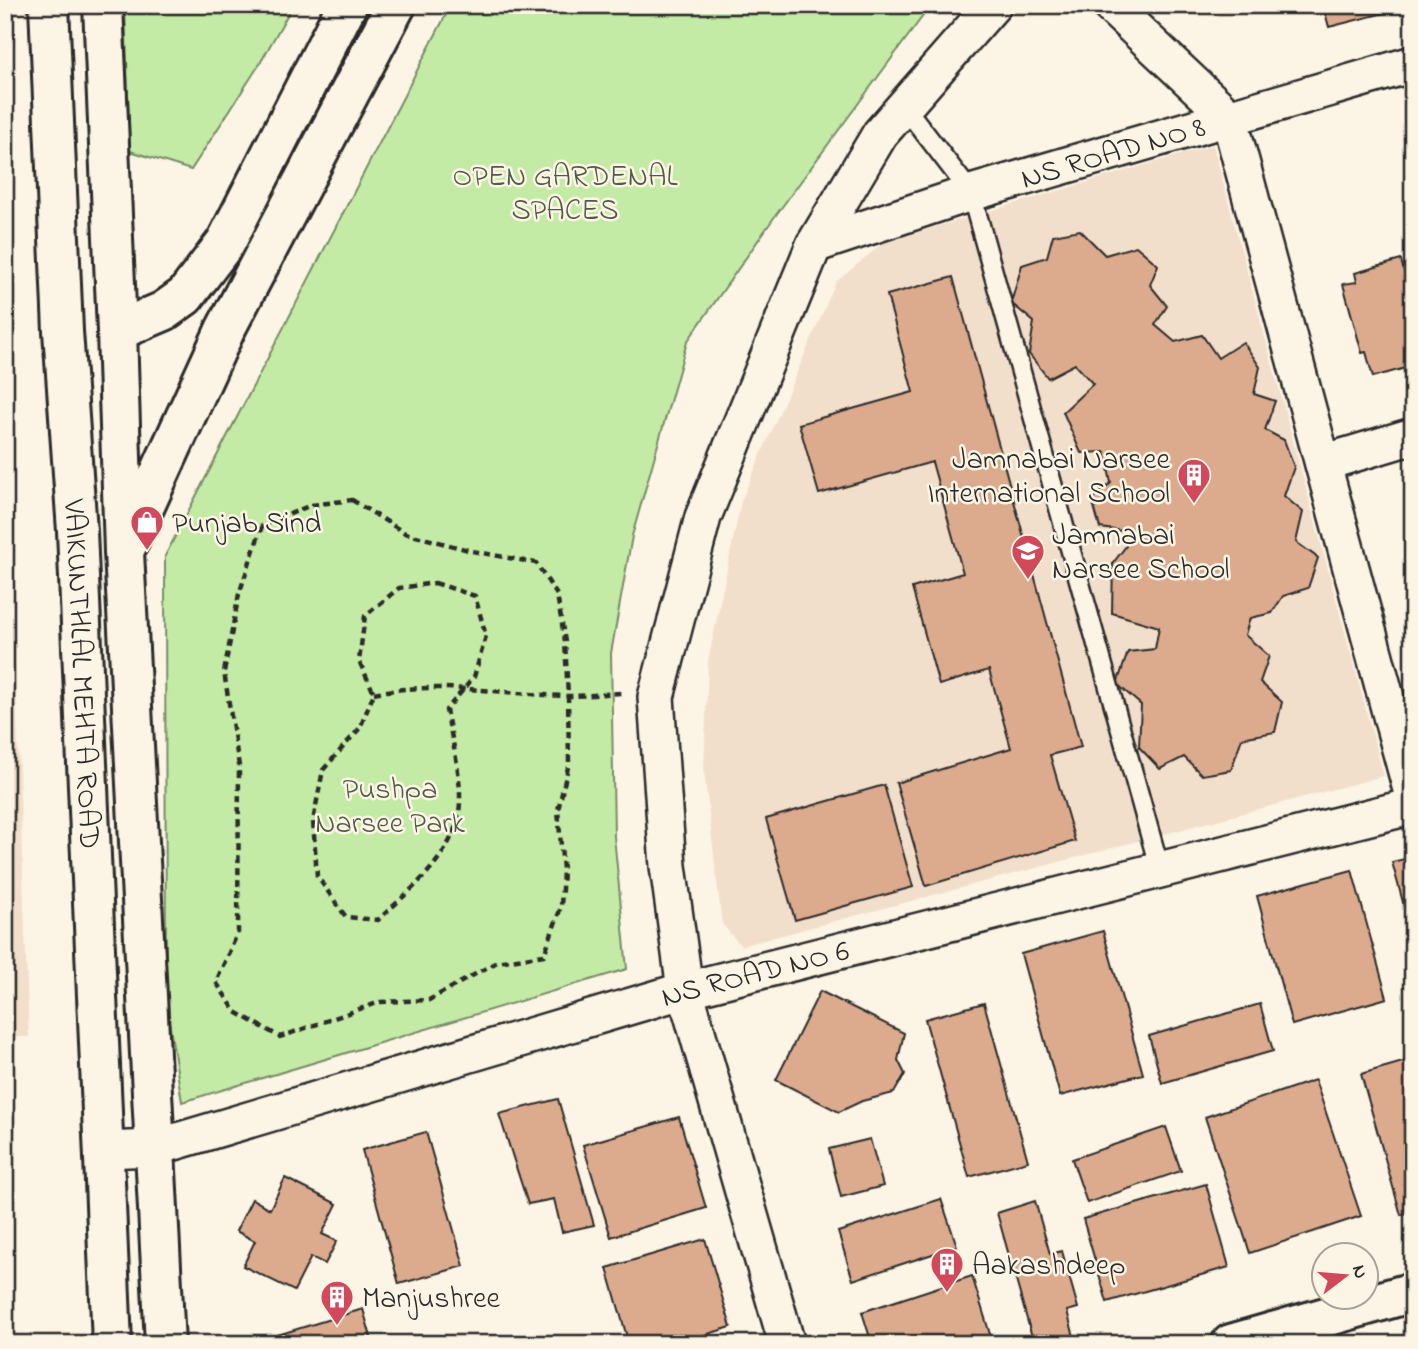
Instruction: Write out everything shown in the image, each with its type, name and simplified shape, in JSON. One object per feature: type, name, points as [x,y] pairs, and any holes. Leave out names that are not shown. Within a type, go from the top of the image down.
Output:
[{"type":"main road","name":"VAIKUNTHLAL MEHTA ROAD","points":[[49,5],[63,331],[77,544],[112,1344]]},
{"type":"main road","name":"VAIKUNTHLAL MEHTA ROAD","points":[[103,5],[124,552],[165,1344]]},
{"type":"main road","points":[[117,331],[164,311],[185,296],[226,242],[346,5]]},
{"type":"main road","points":[[124,552],[226,328],[396,5]]},
{"type":"main road","points":[[185,296],[226,328]]},
{"type":"main road","points":[[1231,1344],[1413,1292]]},
{"type":"street","points":[[787,1344],[685,990],[668,866],[656,697],[703,517],[814,245],[880,134],[993,5]]},
{"type":"street","points":[[1110,5],[1228,117],[1413,797]]},
{"type":"street","name":"NS ROAD NO 8","points":[[814,245],[971,193],[1413,64]]},
{"type":"street","points":[[1323,463],[1413,436]]},
{"type":"street","name":"NS ROAD NO 6","points":[[103,1150],[154,1148],[685,990],[1413,806]]},
{"type":"lane","points":[[904,106],[971,193],[1160,870]]},
{"type":"path","points":[[352,500],[405,533],[536,564],[557,595],[565,642],[568,696],[569,763],[558,810],[563,870],[561,907],[544,955],[497,962],[429,1000],[380,1002],[280,1037],[236,1012],[215,982],[238,932],[239,766],[224,672],[239,594],[262,526],[311,505],[352,500]]},
{"type":"path","points":[[435,583],[475,596],[486,636],[474,677],[465,688],[446,710],[459,774],[458,817],[444,851],[417,884],[378,920],[346,917],[317,876],[313,821],[323,770],[360,728],[374,693],[359,661],[365,616],[399,588],[435,583]]},
{"type":"path","points":[[374,693],[402,688],[465,688],[568,696],[628,692],[656,697]]},
{"type":"shaded area","name":"Jamnabai Narsee School","points":[[1213,145],[1384,776],[741,946],[722,924],[704,771],[708,661],[741,501],[836,282],[884,242]]},
{"type":"shaded area","points":[[5,391],[29,1037],[5,1037]]},
{"type":"green space","points":[[125,5],[293,5],[259,65],[191,170],[130,151]]},
{"type":"green space","points":[[451,5],[931,5],[773,219],[687,342],[632,536],[611,653],[614,836],[627,969],[182,1102],[166,1002],[165,556]]},
{"type":"building","points":[[1323,5],[1387,5],[1388,12],[1329,27]]},
{"type":"building","points":[[1413,96],[1413,129],[1404,99]]},
{"type":"building","name":"Jamnabai Narsee International School","points":[[1080,230],[1105,255],[1136,246],[1158,265],[1150,285],[1167,306],[1155,325],[1175,342],[1202,335],[1218,358],[1243,342],[1260,367],[1254,394],[1275,401],[1265,430],[1284,440],[1294,467],[1284,496],[1303,512],[1296,542],[1318,558],[1308,588],[1283,596],[1272,613],[1250,618],[1245,635],[1269,656],[1260,682],[1282,702],[1275,732],[1242,738],[1231,770],[1202,775],[1184,757],[1160,769],[1139,747],[1141,705],[1117,684],[1128,652],[1155,649],[1159,627],[1112,613],[1113,563],[1126,546],[1122,531],[1100,528],[1092,499],[1111,483],[1105,452],[1081,453],[1063,412],[1093,384],[1075,364],[1048,378],[1029,354],[1034,322],[1011,303],[1022,265],[1047,257],[1053,235]]},
{"type":"building","points":[[1401,260],[1409,291],[1413,290],[1413,366],[1373,377],[1366,352],[1362,353],[1343,284],[1357,282],[1355,273]]},
{"type":"building","name":"Jamnabai Narsee School","points":[[953,277],[1081,747],[1050,755],[1075,841],[926,886],[896,783],[1011,748],[989,670],[939,685],[912,588],[963,573],[932,462],[819,494],[799,424],[913,392],[887,295]]},
{"type":"building","points":[[1413,489],[1413,520],[1405,491]]},
{"type":"building","points":[[884,785],[913,887],[795,920],[766,819]]},
{"type":"building","points":[[1413,857],[1413,939],[1392,862]]},
{"type":"building","points":[[1352,870],[1387,998],[1292,1025],[1257,896]]},
{"type":"building","points":[[1103,931],[1143,1074],[1060,1096],[1021,954]]},
{"type":"building","points":[[820,991],[904,1033],[898,1060],[905,1074],[894,1093],[862,1101],[839,1112],[776,1080]]},
{"type":"building","points":[[984,1003],[1028,1161],[969,1177],[925,1019]]},
{"type":"building","points":[[1260,1004],[1273,1051],[1162,1083],[1149,1036]]},
{"type":"building","points":[[1413,1059],[1413,1211],[1401,1215],[1361,1074]]},
{"type":"building","points":[[1315,1080],[1361,1216],[1250,1253],[1205,1117]]},
{"type":"building","points":[[558,1099],[594,1225],[562,1232],[554,1199],[528,1204],[499,1114]]},
{"type":"building","points":[[679,1117],[706,1208],[611,1237],[583,1145]]},
{"type":"building","points":[[1166,1127],[1181,1171],[1087,1203],[1072,1159]]},
{"type":"building","points":[[426,1132],[464,1266],[399,1284],[362,1150]]},
{"type":"building","points":[[870,1139],[883,1186],[841,1197],[829,1149]]},
{"type":"building","points":[[285,1178],[337,1204],[322,1234],[337,1241],[325,1264],[311,1257],[294,1291],[243,1266],[255,1241],[236,1231],[252,1199],[270,1209]]},
{"type":"building","points":[[1206,1184],[1229,1267],[1107,1302],[1083,1219]]},
{"type":"building","points":[[941,1199],[957,1246],[853,1280],[838,1232]]},
{"type":"building","points":[[1035,1201],[1050,1254],[1062,1251],[1078,1308],[1067,1311],[1076,1344],[1034,1344],[997,1213]]},
{"type":"building","points":[[705,1239],[731,1327],[675,1344],[629,1344],[607,1268]]},
{"type":"building","name":"Aakashdeep","points":[[972,1276],[993,1344],[872,1344],[862,1312]]},
{"type":"building","name":"Manjushree","points":[[363,1309],[373,1344],[248,1344]]},
{"type":"place","name":"Jamnabai Narsee International School","points":[[1194,505]]},
{"type":"place","name":"Punjab Sind","points":[[147,552]]},
{"type":"place","name":"Jamnabai Narsee School","points":[[1028,581]]},
{"type":"place","name":"Aakashdeep","points":[[947,1294]]},
{"type":"place","name":"Manjushree","points":[[337,1327]]},
{"type":"park label","name":"OPEN GARDENAL SPACES","points":[[565,192]]},
{"type":"park label","name":"Pushpa Narsee Park","points":[[390,805]]}]
